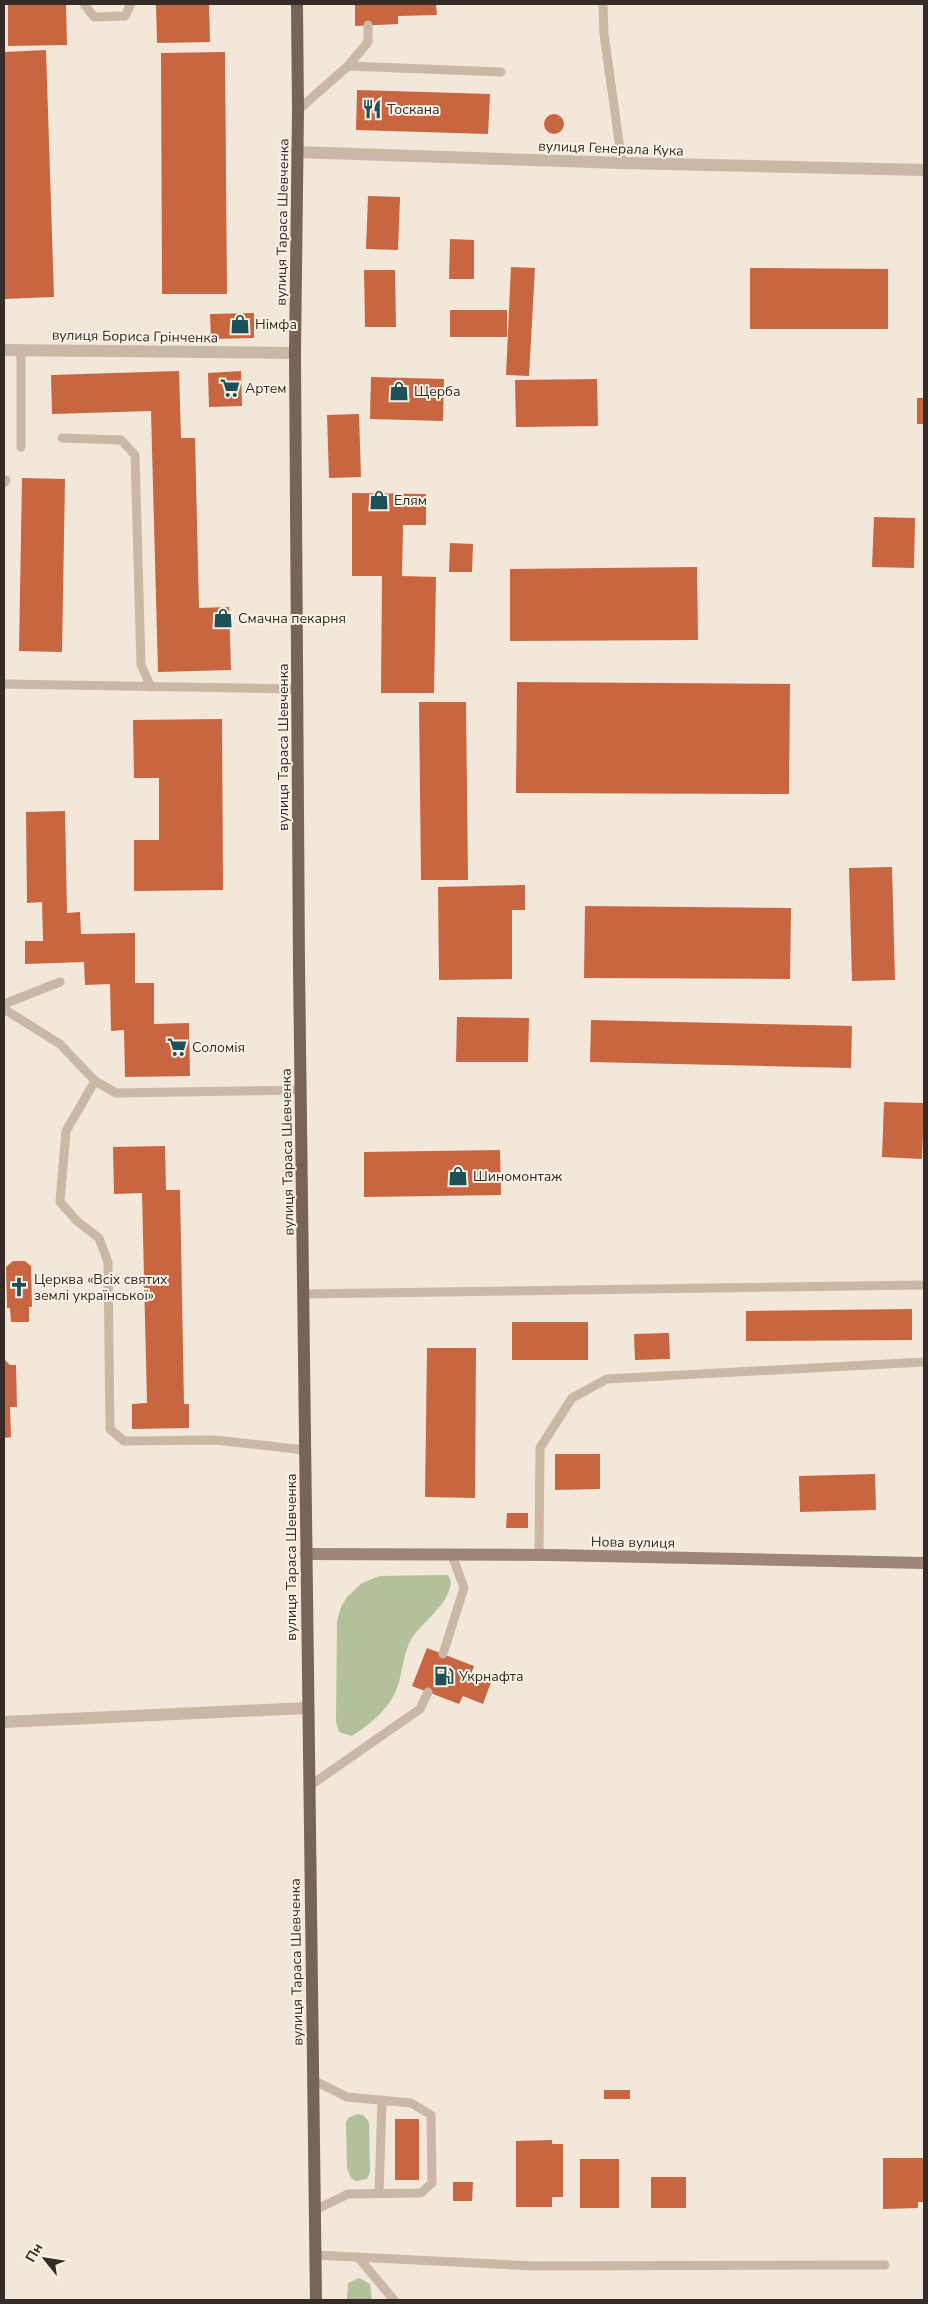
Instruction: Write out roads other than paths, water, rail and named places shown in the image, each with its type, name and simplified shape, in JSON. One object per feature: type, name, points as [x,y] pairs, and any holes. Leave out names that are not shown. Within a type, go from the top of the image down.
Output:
[{"type":"main road","name":"вулиця Тараса Шевченка","points":[[297,4],[297,689],[307,1708],[316,2300]]},
{"type":"street","name":"вулиця Генерала Кука","points":[[297,152],[622,163],[924,170]]},
{"type":"street","name":"вулиця Бориса Грінченка","points":[[4,350],[296,353]]},
{"type":"street","name":"Нова вулиця","points":[[306,1554],[539,1555],[924,1563]]},
{"type":"street","points":[[4,1722],[307,1708]]},
{"type":"lane","points":[[84,4],[94,17],[124,16],[130,4]]},
{"type":"lane","points":[[603,4],[604,34],[622,163]]},
{"type":"lane","points":[[298,110],[348,66],[368,42],[368,26]]},
{"type":"lane","points":[[348,66],[501,72]]},
{"type":"lane","points":[[21,350],[21,447]]},
{"type":"lane","points":[[62,438],[121,440],[135,455],[142,665],[151,687]]},
{"type":"lane","points":[[4,684],[297,689]]},
{"type":"lane","points":[[4,1004],[60,982]]},
{"type":"lane","points":[[4,1009],[60,1044],[95,1081],[116,1093],[302,1090]]},
{"type":"lane","points":[[95,1081],[66,1131],[60,1202],[77,1221],[100,1238],[108,1262],[110,1429],[124,1441],[215,1440],[305,1450]]},
{"type":"lane","points":[[304,1294],[924,1285]]},
{"type":"lane","points":[[539,1555],[540,1448],[572,1398],[607,1379],[924,1362]]},
{"type":"lane","points":[[443,1654],[464,1588],[452,1555]]},
{"type":"lane","points":[[308,1787],[420,1709],[428,1692]]},
{"type":"lane","points":[[313,2080],[347,2097],[411,2103],[431,2115],[432,2183],[421,2193],[348,2194],[315,2210]]},
{"type":"lane","points":[[379,2193],[382,2100]]},
{"type":"lane","points":[[315,2255],[533,2266],[885,2265]]},
{"type":"lane","points":[[358,2258],[394,2300]]},
{"type":"place","name":"Тоскана","points":[[372,109]]},
{"type":"place","name":"Німфа","points":[[240,324]]},
{"type":"place","name":"Артем","points":[[230,388]]},
{"type":"place","name":"Щерба","points":[[399,391]]},
{"type":"place","name":"Елям","points":[[379,500]]},
{"type":"place","name":"Смачна пекарня","points":[[223,618]]},
{"type":"place","name":"Соломiя","points":[[177,1047]]},
{"type":"place","name":"Шиномонтаж","points":[[458,1176]]},
{"type":"place","name":"Церква «Всіх святих землі української»","points":[[19,1287]]},
{"type":"place","name":"Укрнафта","points":[[444,1676]]}]
